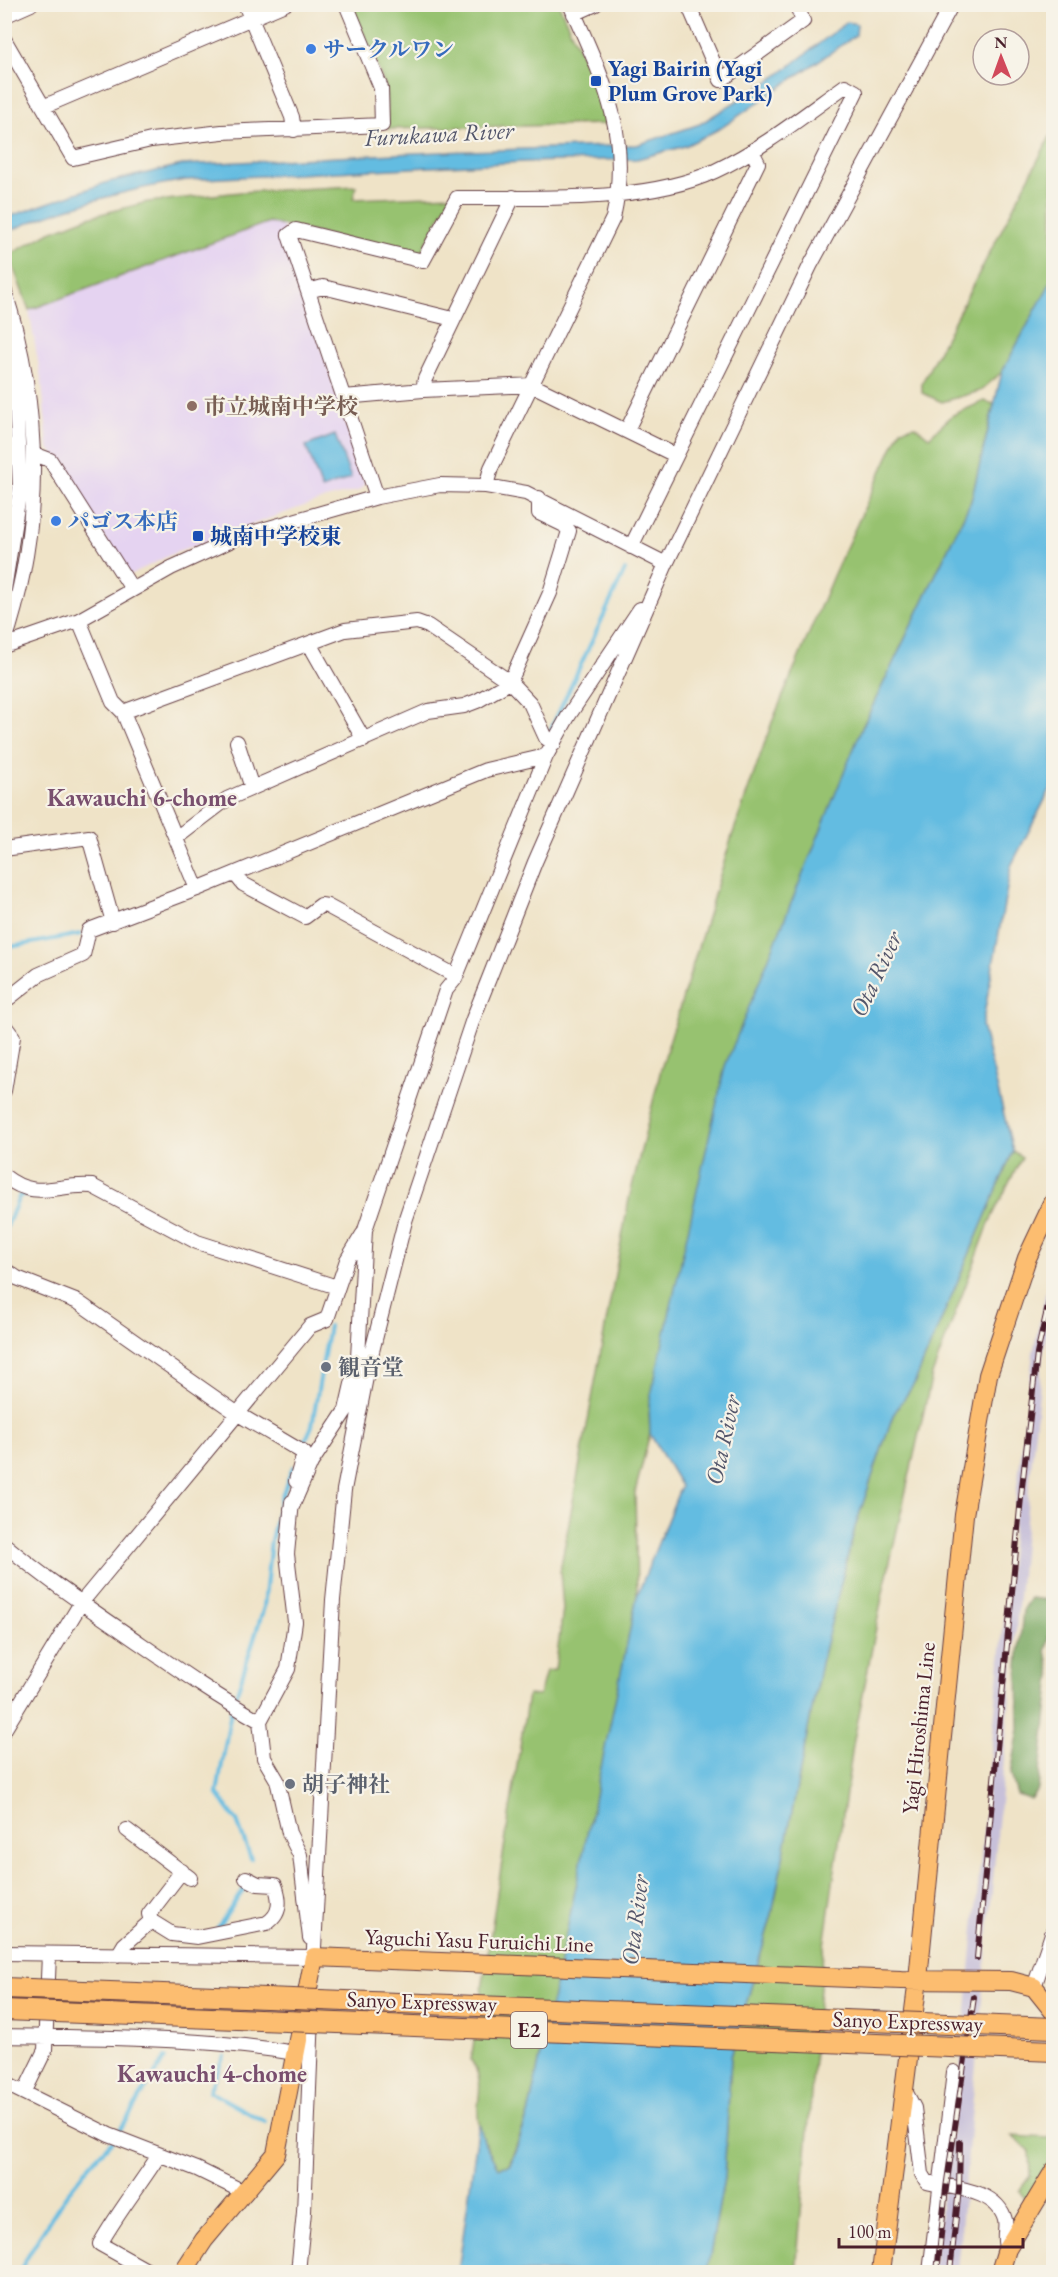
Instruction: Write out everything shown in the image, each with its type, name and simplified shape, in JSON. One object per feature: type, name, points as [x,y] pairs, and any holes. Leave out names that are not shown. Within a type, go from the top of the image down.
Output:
[{"type":"highway","name":"Sanyo Expressway","points":[[4,1988],[1053,2028]]},
{"type":"highway","name":"Sanyo Expressway","points":[[4,2010],[1053,2050]]},
{"type":"main road","name":"Yagi Hiroshima Line","points":[[881,2272],[904,2089],[910,1980],[964,1515],[988,1375],[1006,1314],[1027,1258],[1053,1201]]},
{"type":"main road","name":"Yaguchi Yasu Furuichi Line","points":[[319,1958],[1011,1982],[1034,1987]]},
{"type":"main road","points":[[183,2272],[204,2240],[246,2193],[276,2154],[295,2053],[319,1958]]},
{"type":"main road","points":[[1034,1987],[1053,2012]]},
{"type":"main road","points":[[1000,2272],[1007,2249],[1053,2172]]},
{"type":"street","points":[[4,16],[31,4]]},
{"type":"street","points":[[245,4],[292,117],[294,130]]},
{"type":"street","points":[[45,106],[285,4]]},
{"type":"street","points":[[4,39],[45,106],[73,158],[151,140],[222,132],[382,125],[381,88],[346,4]]},
{"type":"street","points":[[486,486],[491,468],[613,218],[619,193],[618,131],[603,82],[572,9],[596,4]]},
{"type":"street","points":[[688,4],[721,80],[803,21],[796,4]]},
{"type":"street","points":[[298,2272],[304,2212],[319,1958],[320,1823],[333,1600],[344,1490],[353,1436],[384,1300],[405,1221],[473,1019],[535,862],[666,564],[810,266],[952,4]]},
{"type":"street","points":[[377,497],[289,235],[296,230],[423,261],[457,198],[619,193],[671,186],[714,172],[753,151],[845,86],[856,92],[631,547]]},
{"type":"street","points":[[627,429],[758,163],[753,151]]},
{"type":"street","points":[[423,390],[425,379],[513,197]]},
{"type":"street","points":[[308,291],[323,287],[453,319]]},
{"type":"street","points":[[4,289],[15,324],[31,402],[34,454],[34,501],[26,562],[15,612],[4,645]]},
{"type":"street","points":[[4,335],[16,400],[20,488],[4,590]]},
{"type":"street","points":[[344,397],[423,390],[532,386],[627,429],[675,455]]},
{"type":"street","points":[[34,454],[50,460],[132,589]]},
{"type":"street","points":[[4,645],[79,620],[132,589],[241,537],[377,497],[440,485],[486,486],[539,498],[666,564]]},
{"type":"street","points":[[4,487],[20,488]]},
{"type":"street","points":[[176,838],[227,799],[428,711],[464,706],[477,701],[510,682],[550,593],[569,531],[564,525],[539,513],[539,498]]},
{"type":"street","points":[[4,1730],[81,1603],[310,1326],[327,1318],[347,1260],[365,1230],[421,1070],[424,1051],[446,990],[456,976],[550,750],[569,715],[658,582]]},
{"type":"street","points":[[79,620],[113,702],[123,712],[197,889]]},
{"type":"street","points":[[123,712],[258,661],[310,645],[345,630],[417,622],[428,626],[510,682],[530,703],[550,750]]},
{"type":"street","points":[[310,645],[364,740]]},
{"type":"street","points":[[237,742],[252,788]]},
{"type":"street","points":[[4,1002],[38,975],[83,955],[89,930],[235,874],[486,770],[550,750]]},
{"type":"street","points":[[4,849],[89,837],[113,922]]},
{"type":"street","points":[[235,874],[243,884],[305,917],[321,905],[327,906],[456,976]]},
{"type":"street","points":[[4,1025],[13,1037],[4,1091]]},
{"type":"street","points":[[4,1176],[22,1189],[47,1191],[73,1184],[92,1186],[197,1242],[337,1287]]},
{"type":"street","points":[[291,1509],[311,1463],[346,1410],[358,1358],[365,1230]]},
{"type":"street","points":[[4,1269],[17,1278],[78,1302],[238,1413],[304,1453],[291,1509],[287,1554],[295,1622],[288,1669],[260,1721],[264,1758],[278,1780],[289,1833],[300,1855],[306,1918],[319,1958]]},
{"type":"street","points":[[4,1545],[81,1603],[229,1704],[260,1721]]},
{"type":"street","points":[[133,1829],[158,1846],[186,1875],[149,1914],[151,1921],[172,1934],[197,1937],[267,1923],[277,1917],[279,1911],[275,1886],[258,1884],[246,1878]]},
{"type":"street","points":[[118,1955],[124,1945],[151,1921]]},
{"type":"street","points":[[1034,1987],[1053,1928]]},
{"type":"street","points":[[4,1953],[319,1958]]},
{"type":"street","points":[[24,2092],[45,2050],[49,1954]]},
{"type":"street","points":[[4,2036],[192,2041],[237,2044],[295,2053]]},
{"type":"street","points":[[930,2272],[954,2072]]},
{"type":"street","points":[[4,2083],[109,2135],[246,2193]]},
{"type":"street","points":[[904,2089],[915,2108],[922,2174],[927,2182],[980,2194],[995,2204],[1005,2220],[1004,2243],[1007,2249]]},
{"type":"street","points":[[150,2272],[100,2244],[127,2198],[137,2190],[159,2155]]},
{"type":"shaded area","name":"市立城南中学校","points":[[269,222],[282,225],[365,484],[360,490],[318,501],[178,551],[128,576],[48,446],[42,384],[29,310]]},
{"type":"shaded area","points":[[1053,1267],[1053,1301],[1043,1354],[1029,1488],[957,2272],[932,2272],[960,2071],[1017,1487],[1033,1353]]},
{"type":"green space","points":[[352,5],[559,5],[595,85],[606,124],[388,129],[385,86]]},
{"type":"green space","points":[[1053,131],[1053,278],[1002,372],[980,391],[942,402],[922,393],[922,383]]},
{"type":"green space","points":[[356,186],[353,199],[452,195],[419,256],[269,222],[29,310],[9,255],[48,233],[89,217],[148,202],[241,192]]},
{"type":"green space","points":[[984,401],[994,404],[971,501],[862,728],[649,1404],[650,1434],[635,1492],[637,1596],[626,1652],[528,2115],[509,2165],[498,2168],[480,2130],[478,2114],[480,2085],[471,2060],[528,1695],[539,1696],[546,1671],[555,1670],[563,1609],[560,1571],[629,1199],[661,1069],[732,836],[772,722],[833,576],[901,429],[915,426],[929,437],[953,415]]},
{"type":"green space","points":[[1013,1151],[1022,1157],[990,1221],[932,1375],[882,1597],[853,1745],[823,1952],[796,2272],[707,2272],[724,2178],[731,2057],[772,1914],[821,1663],[855,1527],[893,1415],[914,1384]]},
{"type":"green space","points":[[1030,1598],[1048,1600],[1053,1619],[1046,1650],[1051,1676],[1038,1789],[1030,1799],[1017,1795],[1011,1774],[1019,1729],[1018,1665],[1023,1609]]},
{"type":"green space","points":[[1053,2132],[1053,2158],[1027,2201],[1019,2191],[1030,2176],[1029,2150],[1012,2136],[1050,2138]]},
{"type":"water","points":[[847,22],[857,24],[856,35],[721,128],[685,146],[637,159],[524,162],[186,180],[94,200],[5,233],[5,218],[108,182],[182,165],[414,153],[637,145],[700,124],[777,76]]},
{"type":"water","name":"Ota River","points":[[1053,278],[1053,784],[1011,866],[982,1026],[1013,1151],[914,1384],[893,1415],[855,1527],[821,1663],[772,1914],[731,2057],[724,2178],[707,2272],[458,2272],[479,2123],[485,2145],[498,2168],[510,2165],[528,2115],[637,1596],[681,1486],[650,1434],[649,1404],[725,1066],[862,728],[971,501],[1002,372]]},
{"type":"water","points":[[335,435],[351,478],[322,489],[306,446]]},
{"type":"waterway","points":[[549,733],[625,570]]},
{"type":"waterway","points":[[515,812],[527,786]]},
{"type":"waterway","points":[[4,948],[81,934]]},
{"type":"waterway","points":[[4,1233],[20,1195],[39,1196]]},
{"type":"waterway","points":[[302,1448],[312,1426],[329,1326]]},
{"type":"waterway","points":[[234,1702],[264,1607],[271,1540],[281,1498],[293,1467]]},
{"type":"waterway","points":[[231,1711],[217,1793],[237,1821],[251,1859]]},
{"type":"waterway","points":[[218,1927],[248,1883]]},
{"type":"waterway","points":[[224,2056],[209,2091],[265,2122]]},
{"type":"waterway","points":[[118,2133],[165,2058]]},
{"type":"waterway","points":[[19,2272],[61,2203],[84,2172],[112,2141]]},
{"type":"railway","points":[[977,1958],[1037,1354],[1054,1280]]},
{"type":"railway","points":[[937,2272],[946,2188],[974,1997]]},
{"type":"railway","points":[[950,2272],[959,2189],[960,2142]]},
{"type":"place","name":"サークルワン","points":[[311,49]]},
{"type":"place","name":"Yagi Bairin (Yagi Plum Grove Park)","points":[[596,81]]},
{"type":"place","name":"市立城南中学校","points":[[192,406]]},
{"type":"place","name":"パゴス本店","points":[[56,521]]},
{"type":"place","name":"城南中学校東","points":[[198,536]]},
{"type":"place","name":"観音堂","points":[[326,1367]]},
{"type":"place","name":"胡子神社","points":[[290,1784]]},
{"type":"district","name":"Kawauchi 6-chome","points":[[142,798]]},
{"type":"district","name":"Kawauchi 4-chome","points":[[212,2074]]},
{"type":"water label","name":"Furukawa River","points":[[439,134]]}]
